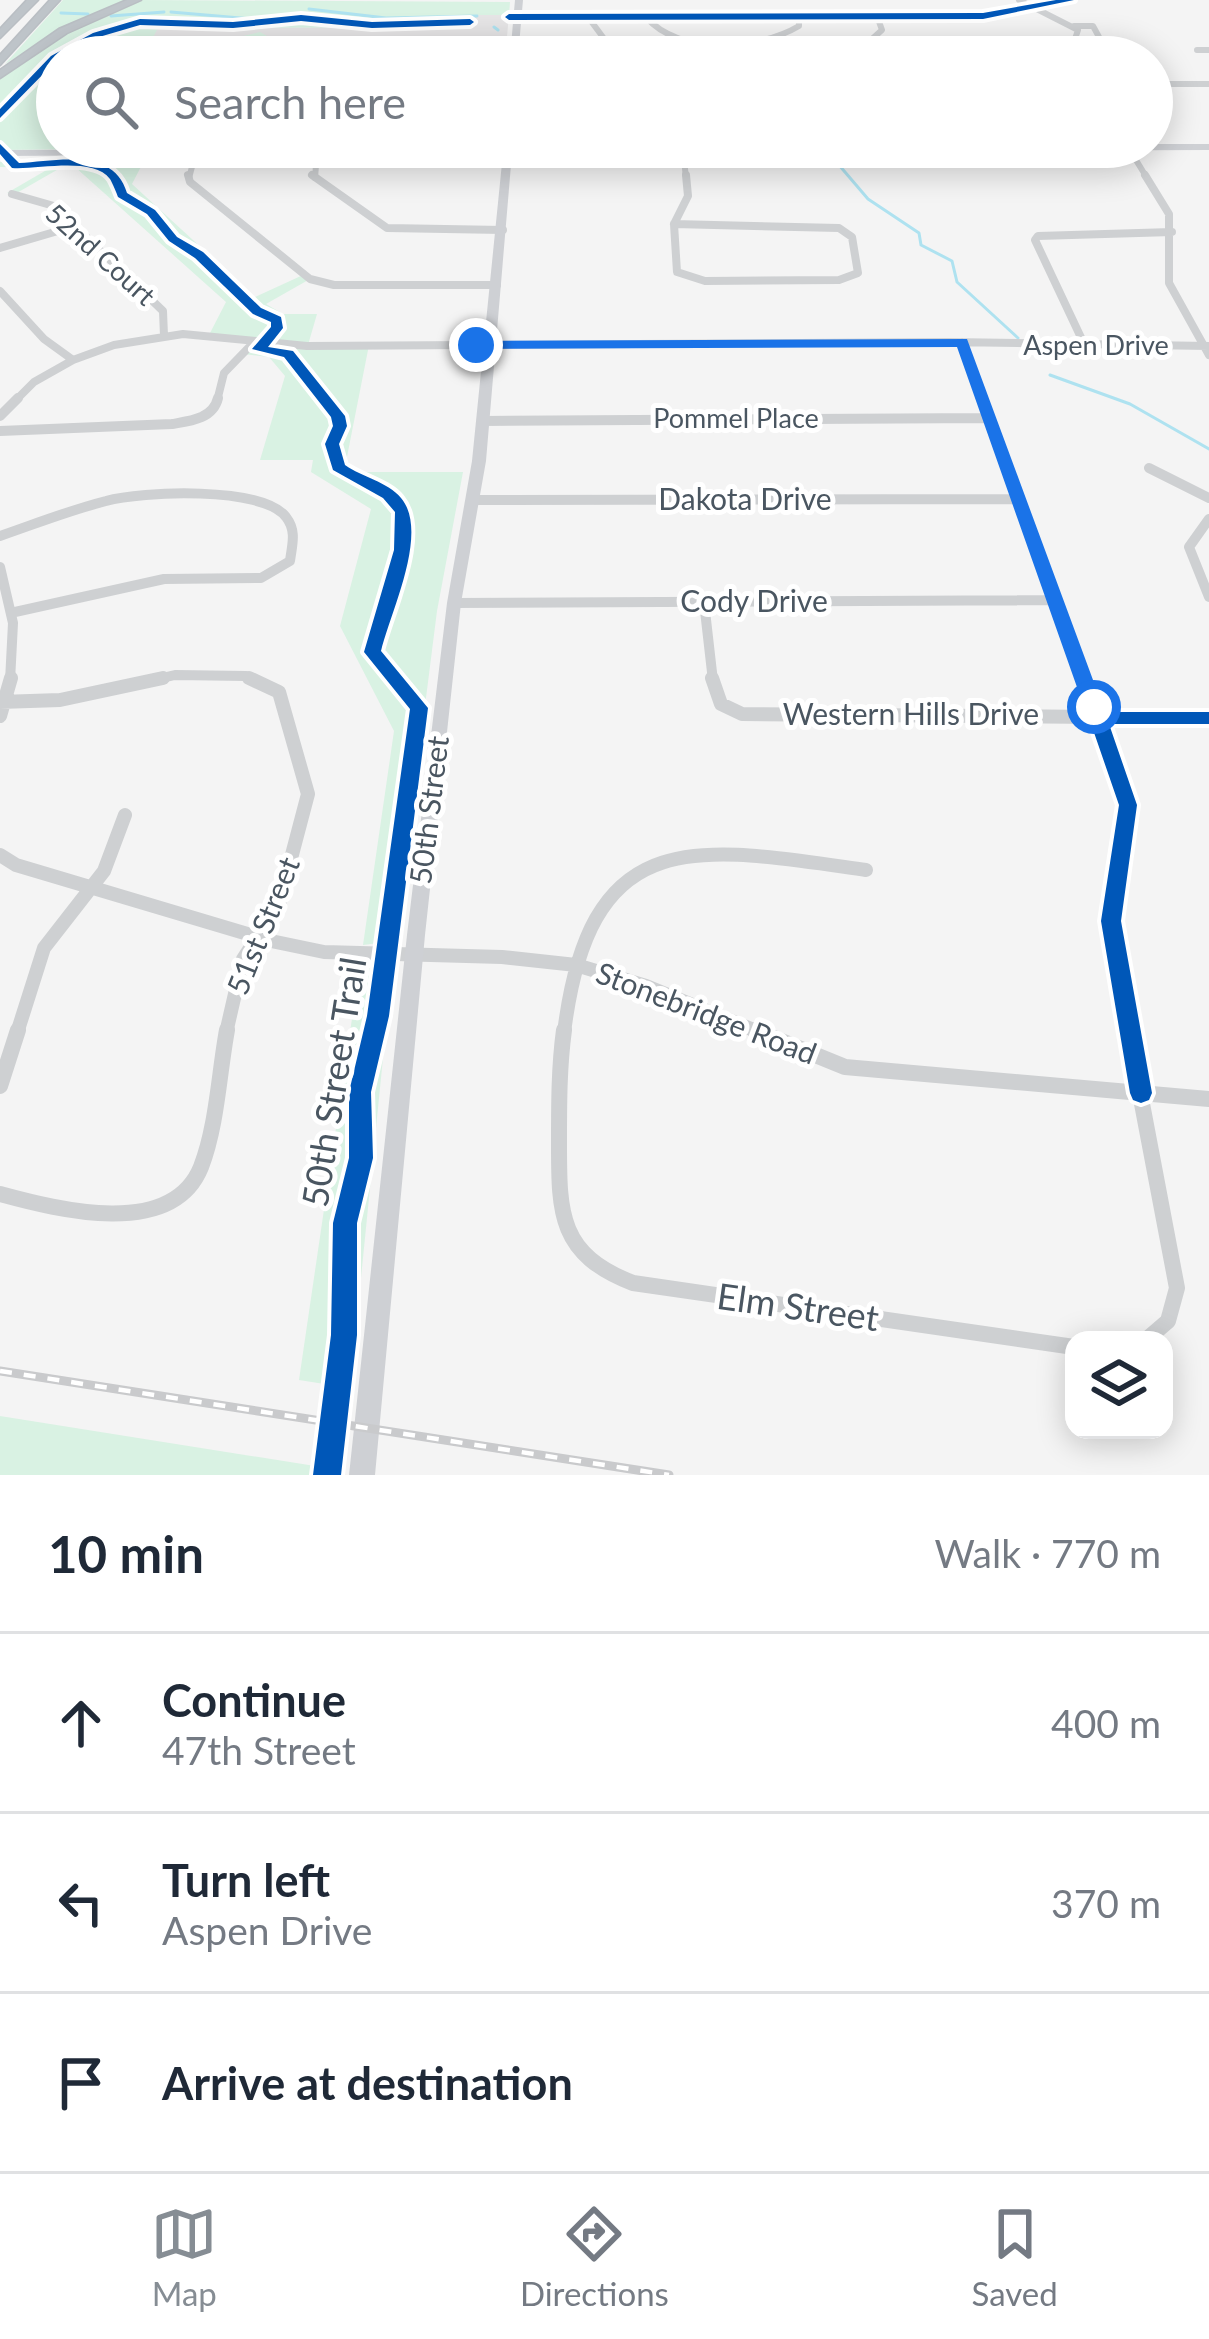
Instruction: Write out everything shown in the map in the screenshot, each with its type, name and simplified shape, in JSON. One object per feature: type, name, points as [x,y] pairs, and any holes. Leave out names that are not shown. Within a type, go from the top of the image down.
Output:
[{"type":"highway","points":[[0,35],[33,0]]},
{"type":"highway","points":[[0,62],[56,0]]},
{"type":"highway","points":[[57,36],[136,0]]},
{"type":"highway","points":[[0,75],[36,50]]},
{"type":"main road","points":[[516,36],[519,0]]},
{"type":"main road","points":[[1173,147],[1209,147]]},
{"type":"main road","points":[[0,153],[36,153]]},
{"type":"main road","name":"50th Street","points":[[362,1475],[414,954],[454,603],[483,421],[507,168]]},
{"type":"street","points":[[1019,0],[1074,26],[1094,26],[1099,36]]},
{"type":"street","points":[[517,17],[1001,15],[1070,0]]},
{"type":"street","points":[[784,36],[795,31],[797,16],[791,2]]},
{"type":"street","points":[[874,36],[881,29],[877,16]]},
{"type":"street","points":[[588,17],[601,36]]},
{"type":"street","points":[[646,17],[648,25],[672,36]]},
{"type":"street","points":[[1074,26],[1077,36]]},
{"type":"street","points":[[1197,50],[1209,50]]},
{"type":"street","points":[[1173,84],[1209,84]]},
{"type":"street","points":[[189,168],[190,182],[307,278],[334,285],[497,285]]},
{"type":"street","points":[[313,168],[311,176],[377,223],[396,230],[503,230]]},
{"type":"street","points":[[674,224],[833,226],[850,233],[859,273],[839,280],[705,281],[676,272],[674,224],[688,196],[685,168]]},
{"type":"street","points":[[1141,168],[1166,207],[1172,232],[1166,262],[1169,284],[1207,349]]},
{"type":"street","name":"52nd Court","points":[[12,194],[54,206],[163,311],[164,336]]},
{"type":"street","points":[[0,248],[75,226]]},
{"type":"street","points":[[1085,346],[1035,240],[1038,236],[1172,232]]},
{"type":"street","points":[[2,295],[44,339],[74,360]]},
{"type":"street","name":"Aspen Drive","points":[[0,416],[34,382],[74,360],[114,345],[164,336],[208,335],[254,343],[962,342],[1207,349]]},
{"type":"street","points":[[962,342],[1128,805],[1111,921],[1173,1263],[1174,1306],[1157,1331]]},
{"type":"street","points":[[0,430],[172,424],[208,415],[216,406],[224,373],[254,343]]},
{"type":"street","name":"Pommel Place","points":[[483,421],[988,418]]},
{"type":"street","points":[[1149,468],[1209,498]]},
{"type":"street","points":[[0,536],[111,499],[131,498],[261,500],[290,515],[295,527],[292,556],[283,568],[261,578],[164,580],[15,612]]},
{"type":"street","name":"Dakota Drive","points":[[473,500],[1017,500]]},
{"type":"street","points":[[1209,519],[1193,532],[1188,549],[1209,597]]},
{"type":"street","points":[[0,567],[15,612],[17,646],[0,716]]},
{"type":"street","name":"Cody Drive","points":[[454,603],[1054,600]]},
{"type":"street","name":"Western Hills Drive","points":[[704,602],[714,694],[742,714],[1209,718]]},
{"type":"street","name":"51st Street","points":[[0,1194],[140,1215],[175,1202],[193,1185],[202,1165],[234,989],[243,959],[279,904],[309,784],[279,692],[270,683],[246,676],[175,675],[60,700],[3,702]]},
{"type":"street","points":[[0,1086],[44,948],[92,887],[118,842],[124,815]]},
{"type":"street","points":[[576,965],[586,928],[600,904],[619,884],[666,858],[714,852],[866,870]]},
{"type":"street","name":"Stonebridge Road","points":[[0,855],[16,865],[257,937],[324,952],[576,965],[646,986],[845,1067],[1209,1099]]},
{"type":"street","name":"Elm Street","points":[[576,965],[563,1020],[559,1209],[567,1234],[583,1257],[606,1274],[633,1283],[1065,1346]]},
{"type":"shaded area","points":[[479,15],[509,15],[507,36],[153,36],[157,28],[443,27]]},
{"type":"green space","points":[[63,0],[130,0],[52,36],[36,36],[36,46],[5,64]]},
{"type":"green space","points":[[139,0],[510,2],[509,15],[479,15],[443,27],[158,28],[154,36],[61,36]]},
{"type":"green space","points":[[36,53],[36,150],[0,150],[0,77]]},
{"type":"green space","points":[[36,161],[36,168],[0,167],[0,162]]},
{"type":"green space","points":[[50,168],[60,168],[15,194],[7,193]]},
{"type":"green space","points":[[76,168],[140,168],[132,184],[255,297],[303,275],[310,279],[266,304],[283,314],[317,314],[308,345],[369,345],[344,472],[463,472],[437,611],[397,927],[387,942],[363,945],[394,731],[340,626],[371,509],[311,472],[313,460],[260,460],[285,376],[269,357],[243,354],[253,344],[209,335],[226,302]]},
{"type":"green space","points":[[360,964],[382,966],[391,978],[350,1388],[299,1380]]},
{"type":"green space","points":[[0,1416],[340,1470],[339,1475],[0,1475]]},
{"type":"waterway","points":[[309,9],[386,18],[477,16]]},
{"type":"waterway","points":[[111,16],[164,12]]},
{"type":"waterway","points":[[171,12],[252,19],[278,16]]},
{"type":"waterway","points":[[61,13],[88,14]]},
{"type":"waterway","points":[[494,27],[498,30]]},
{"type":"waterway","points":[[842,168],[868,199],[919,233],[921,245],[952,261],[957,282],[1018,338]]},
{"type":"waterway","points":[[1050,375],[1130,404],[1209,449]]},
{"type":"railway","points":[[0,1371],[669,1475]]},
{"type":"cycle path","points":[[509,17],[983,16],[1070,0]]},
{"type":"cycle path","points":[[94,36],[140,22],[233,25],[301,18],[372,25],[470,22]]},
{"type":"cycle path","points":[[0,115],[36,77]]},
{"type":"cycle path","name":"50th Street Trail","points":[[0,147],[16,166],[36,165]]},
{"type":"cycle path","name":"50th Street Trail","points":[[101,168],[118,181],[122,195],[151,212],[173,239],[199,255],[257,311],[277,320],[277,328],[259,349],[288,354],[338,416],[340,426],[332,444],[338,467],[389,495],[403,512],[402,550],[372,652],[419,708],[378,1016],[360,1092],[361,1158],[345,1223],[344,1335],[327,1475]]},
{"type":"cycle path","points":[[1141,1093],[1111,921],[1128,805],[1098,718],[1209,718]]},
{"type":"route","points":[[476,345],[962,342],[1094,707]]}]
